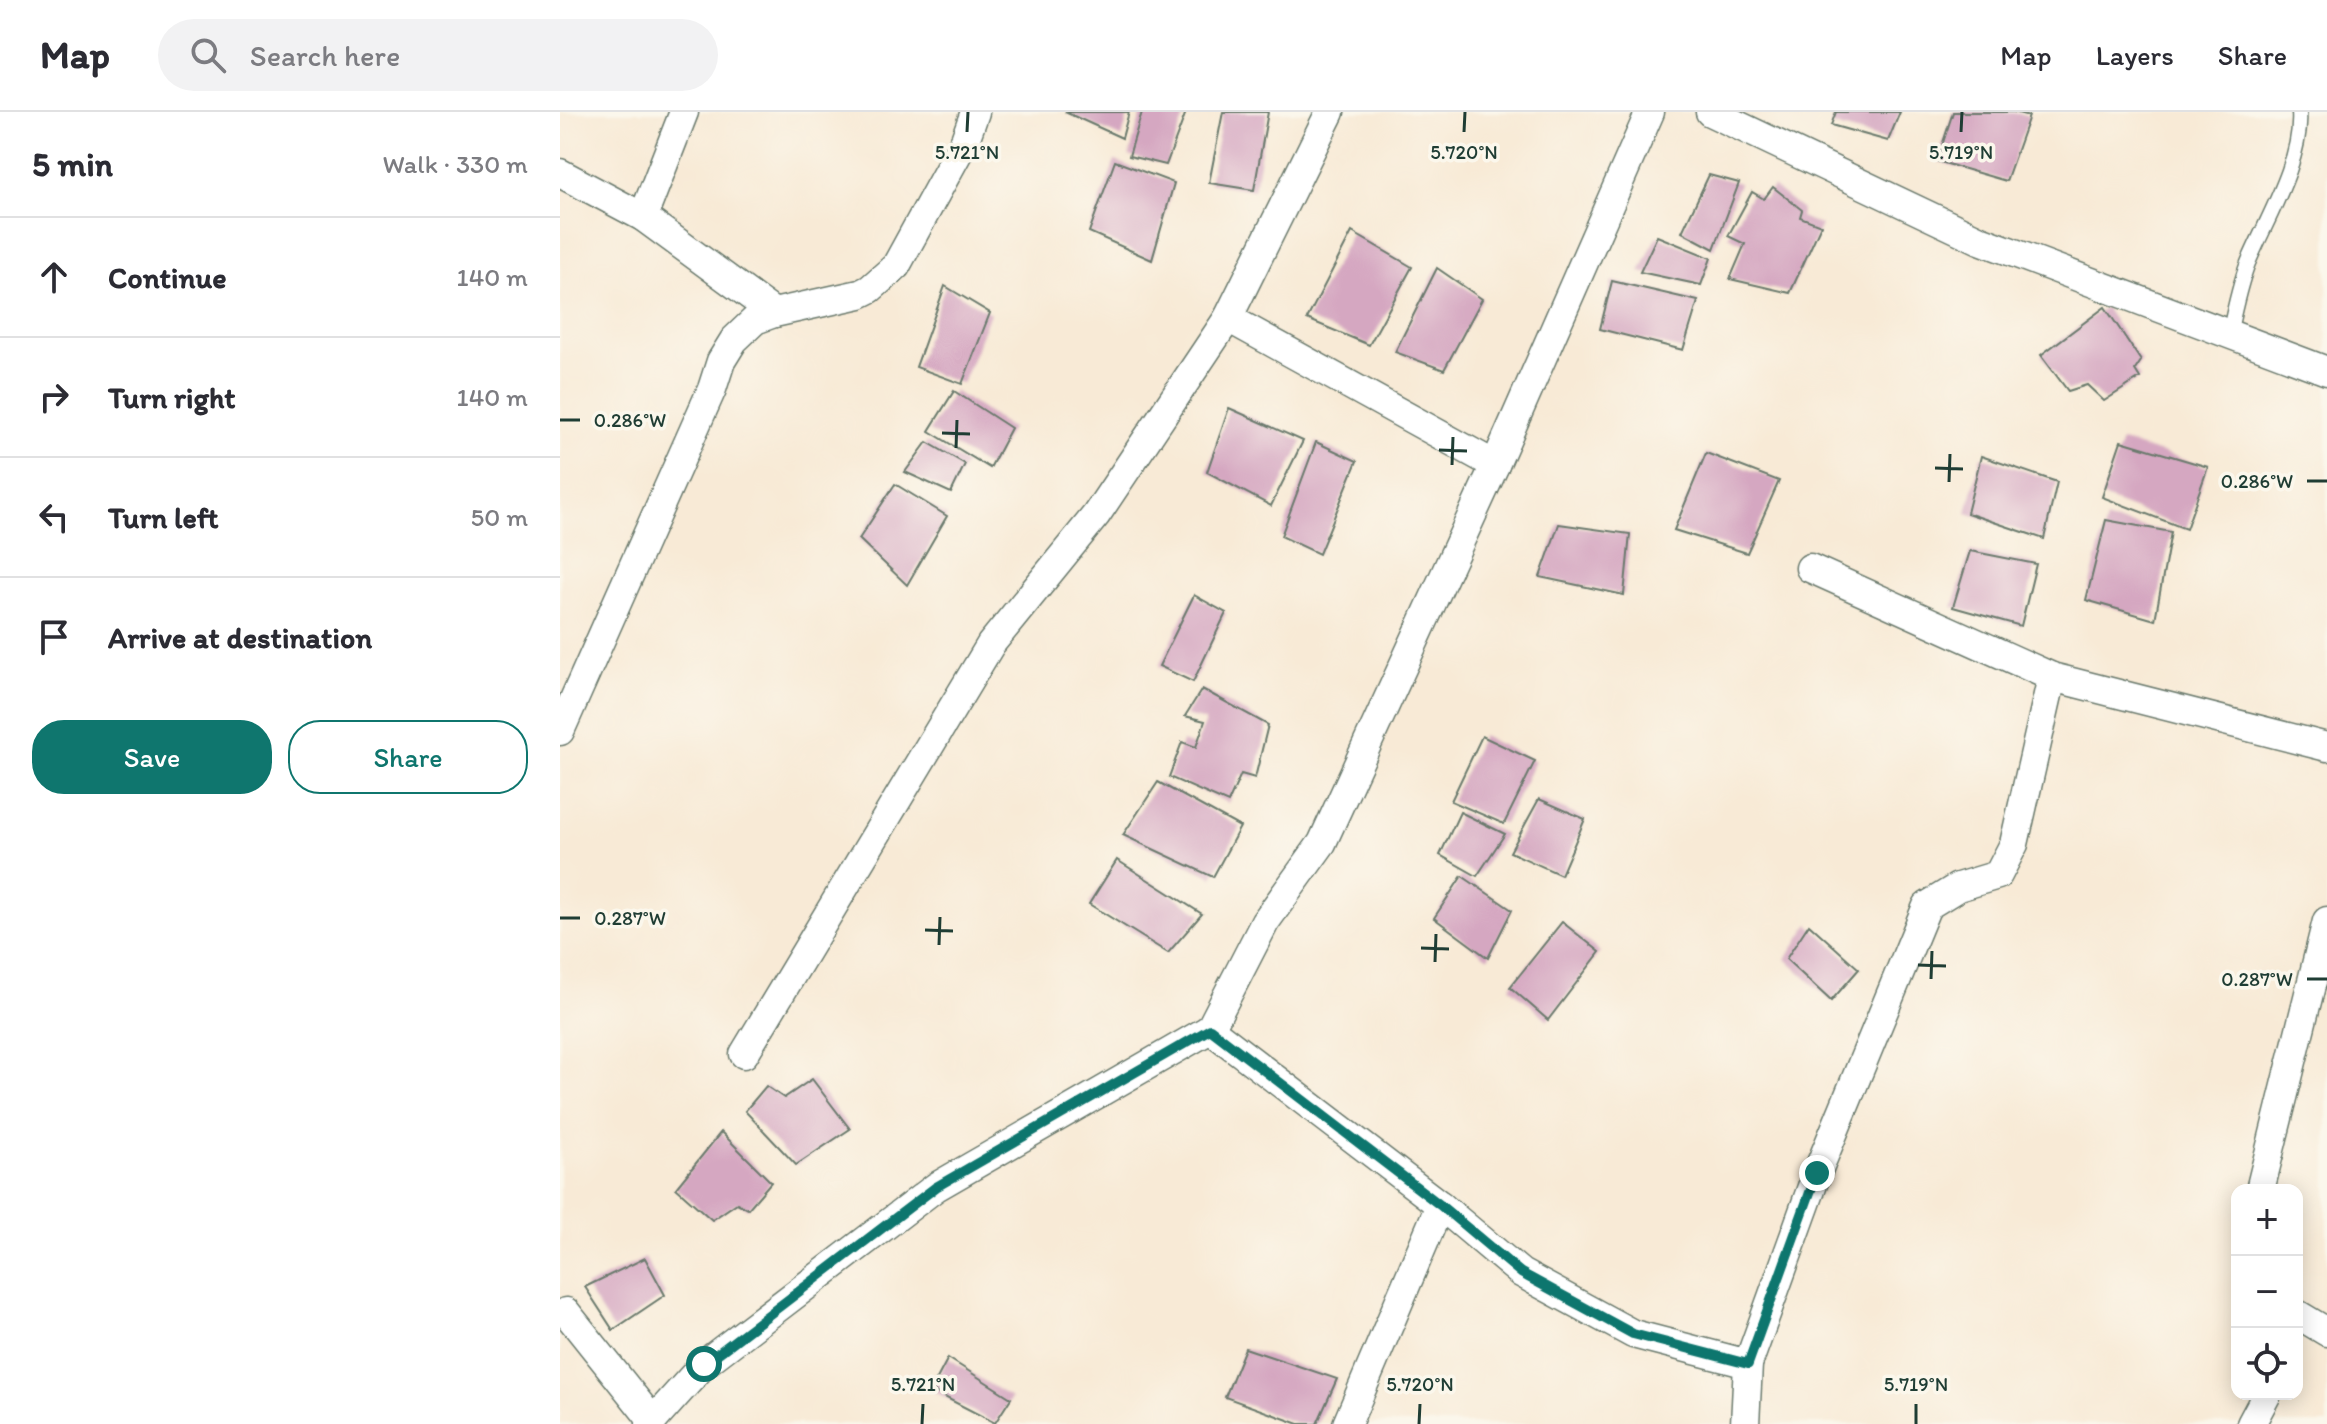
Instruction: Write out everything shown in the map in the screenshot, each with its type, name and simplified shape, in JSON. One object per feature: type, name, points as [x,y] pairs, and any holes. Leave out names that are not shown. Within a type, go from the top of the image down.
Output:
[{"type":"street","points":[[643,217],[684,112]]},
{"type":"street","points":[[560,731],[712,389],[721,361],[734,340],[755,320],[774,313],[860,294],[896,266],[965,140],[975,112]]},
{"type":"street","points":[[744,1054],[991,644],[1096,515],[1228,318],[1330,112]]},
{"type":"street","points":[[566,1312],[651,1422],[704,1364],[936,1187],[1210,1029],[1265,922],[1322,843],[1495,465],[1650,112]]},
{"type":"street","points":[[1710,112],[1980,240],[2327,371]]},
{"type":"street","points":[[560,173],[643,217],[774,313]]},
{"type":"street","points":[[1228,318],[1495,465]]},
{"type":"street","points":[[1810,568],[2052,677],[2327,747]]},
{"type":"street","points":[[1745,1424],[1748,1364],[1817,1173],[1927,906],[1958,887],[1998,875],[2014,844],[2052,677]]},
{"type":"street","points":[[2261,1184],[2327,921]]},
{"type":"street","points":[[1210,1029],[1440,1205],[1521,1273],[1633,1334],[1748,1364]]},
{"type":"street","points":[[1347,1424],[1440,1205]]},
{"type":"street","points":[[2251,1424],[2264,1400]]},
{"type":"lane","points":[[2229,335],[2246,267],[2293,155],[2299,112]]},
{"type":"building","points":[[1065,112],[1129,112],[1122,138]]},
{"type":"building","points":[[1142,112],[1186,112],[1166,165],[1129,156]]},
{"type":"building","points":[[1223,112],[1268,112],[1254,190],[1209,183]]},
{"type":"building","points":[[1836,112],[1900,112],[1888,141],[1831,125]]},
{"type":"building","points":[[1953,112],[2014,112],[2029,116],[2006,181],[1937,161]]},
{"type":"building","points":[[1115,161],[1174,183],[1152,260],[1089,232]]},
{"type":"building","points":[[1709,175],[1739,183],[1714,249],[1682,232]]},
{"type":"building","points":[[1773,187],[1802,210],[1800,217],[1821,225],[1790,293],[1730,279],[1745,244],[1728,236],[1752,192],[1764,199]]},
{"type":"building","points":[[1352,232],[1412,267],[1369,345],[1307,319]]},
{"type":"building","points":[[1657,236],[1711,258],[1701,285],[1640,272]]},
{"type":"building","points":[[1437,268],[1482,299],[1444,370],[1395,352]]},
{"type":"building","points":[[1612,281],[1698,301],[1683,350],[1600,329]]},
{"type":"building","points":[[945,286],[990,313],[962,384],[916,367]]},
{"type":"building","points":[[2105,307],[2141,361],[2135,370],[2140,378],[2104,401],[2087,385],[2068,391],[2041,355]]},
{"type":"building","points":[[954,391],[1011,428],[990,468],[929,431]]},
{"type":"building","points":[[1229,408],[1303,441],[1271,506],[1207,472]]},
{"type":"building","points":[[2121,441],[2208,467],[2186,529],[2102,497]]},
{"type":"building","points":[[927,442],[965,464],[951,493],[905,472]]},
{"type":"building","points":[[1316,442],[1357,461],[1319,554],[1281,536]]},
{"type":"building","points":[[1706,453],[1779,481],[1747,553],[1674,530]]},
{"type":"building","points":[[1981,456],[2057,482],[2044,539],[1967,513]]},
{"type":"building","points":[[895,484],[947,516],[907,585],[859,539]]},
{"type":"building","points":[[2106,520],[2171,532],[2155,620],[2086,600]]},
{"type":"building","points":[[1559,524],[1630,534],[1624,595],[1540,577]]},
{"type":"building","points":[[1970,551],[2036,564],[2021,626],[1953,607]]},
{"type":"building","points":[[1194,595],[1226,613],[1193,682],[1159,666]]},
{"type":"building","points":[[1202,689],[1268,725],[1255,778],[1241,774],[1228,803],[1169,777],[1182,742],[1196,747],[1205,721],[1185,716]]},
{"type":"building","points":[[1482,736],[1535,761],[1504,824],[1451,801]]},
{"type":"building","points":[[1158,782],[1240,827],[1213,877],[1123,835]]},
{"type":"building","points":[[1539,799],[1585,819],[1561,875],[1510,852]]},
{"type":"building","points":[[1460,812],[1505,834],[1477,876],[1440,855]]},
{"type":"building","points":[[1117,860],[1202,914],[1168,953],[1089,904]]},
{"type":"building","points":[[1462,876],[1512,910],[1488,958],[1434,918]]},
{"type":"building","points":[[1562,922],[1600,952],[1548,1020],[1510,987]]},
{"type":"building","points":[[1809,924],[1859,969],[1831,1001],[1786,959]]},
{"type":"building","points":[[812,1079],[850,1129],[796,1165],[745,1111],[766,1086],[784,1098]]},
{"type":"building","points":[[721,1132],[771,1182],[748,1209],[737,1203],[712,1220],[676,1188]]},
{"type":"building","points":[[645,1258],[665,1295],[613,1330],[585,1287]]},
{"type":"building","points":[[1245,1348],[1337,1379],[1317,1424],[1299,1424],[1225,1397]]},
{"type":"building","points":[[948,1358],[1011,1398],[995,1423],[931,1390]]},
{"type":"route","points":[[704,1364],[936,1187],[1210,1029],[1440,1205],[1521,1273],[1633,1334],[1748,1364],[1817,1173]]}]
